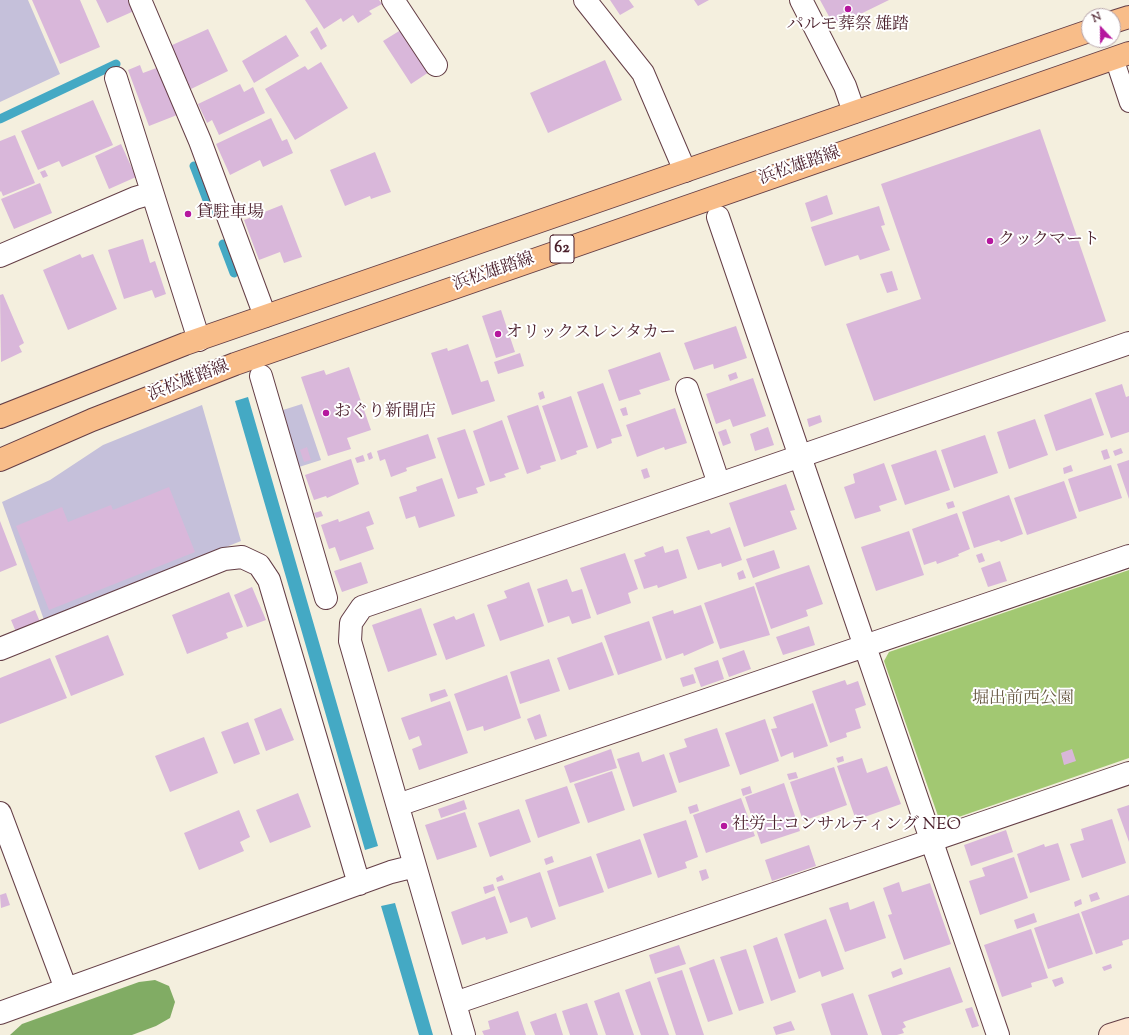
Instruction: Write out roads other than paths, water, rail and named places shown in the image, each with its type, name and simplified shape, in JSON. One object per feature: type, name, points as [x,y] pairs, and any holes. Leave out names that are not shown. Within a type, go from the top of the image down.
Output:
[{"type":"main road","name":"浜松雄踏線","points":[[0,417],[100,376],[265,316],[1081,34]]},
{"type":"main road","name":"浜松雄踏線","points":[[0,460],[99,417],[242,361],[1121,56]]},
{"type":"street","points":[[140,0],[200,141],[265,316]]},
{"type":"street","points":[[393,0],[436,65]]},
{"type":"street","points":[[585,0],[643,73],[685,171]]},
{"type":"street","points":[[801,0],[845,86],[854,112]]},
{"type":"street","points":[[116,78],[199,340]]},
{"type":"street","points":[[0,256],[135,198],[152,193]]},
{"type":"street","points":[[718,217],[998,1035]]},
{"type":"street","points":[[464,1035],[350,641],[351,623],[362,608],[1129,344]]},
{"type":"street","points":[[261,376],[326,598]]},
{"type":"street","points":[[687,389],[719,484]]},
{"type":"street","points":[[398,805],[1129,556]]},
{"type":"street","points":[[0,649],[224,559],[242,558],[259,565],[269,580],[350,858],[359,884]]},
{"type":"street","points":[[455,1003],[1129,772]]},
{"type":"street","points":[[0,813],[66,989]]},
{"type":"street","points":[[0,1013],[359,884],[415,866]]},
{"type":"street","points":[[1110,1035],[1129,1029]]},
{"type":"lane","points":[[1121,56],[1129,103]]},
{"type":"water","points":[[248,397],[378,846],[365,850],[235,401]]},
{"type":"water","points":[[395,903],[433,1035],[419,1035],[381,906]]},
{"type":"waterway","points":[[0,119],[116,64]]},
{"type":"waterway","points":[[194,166],[212,213]]},
{"type":"waterway","points":[[223,244],[234,273]]},
{"type":"place","name":"パルモ葬祭 雄踏","points":[[848,9]]},
{"type":"place","name":"貸駐車場","points":[[188,214]]},
{"type":"place","name":"クックマート","points":[[990,241]]},
{"type":"place","name":"オリックスレンタカー","points":[[498,334]]},
{"type":"place","name":"おぐり新聞店","points":[[326,413]]},
{"type":"place","name":"社労士コンサルティング NEO","points":[[724,826]]},
{"type":"park label","name":"堀出前西公園","points":[[1023,700]]}]
